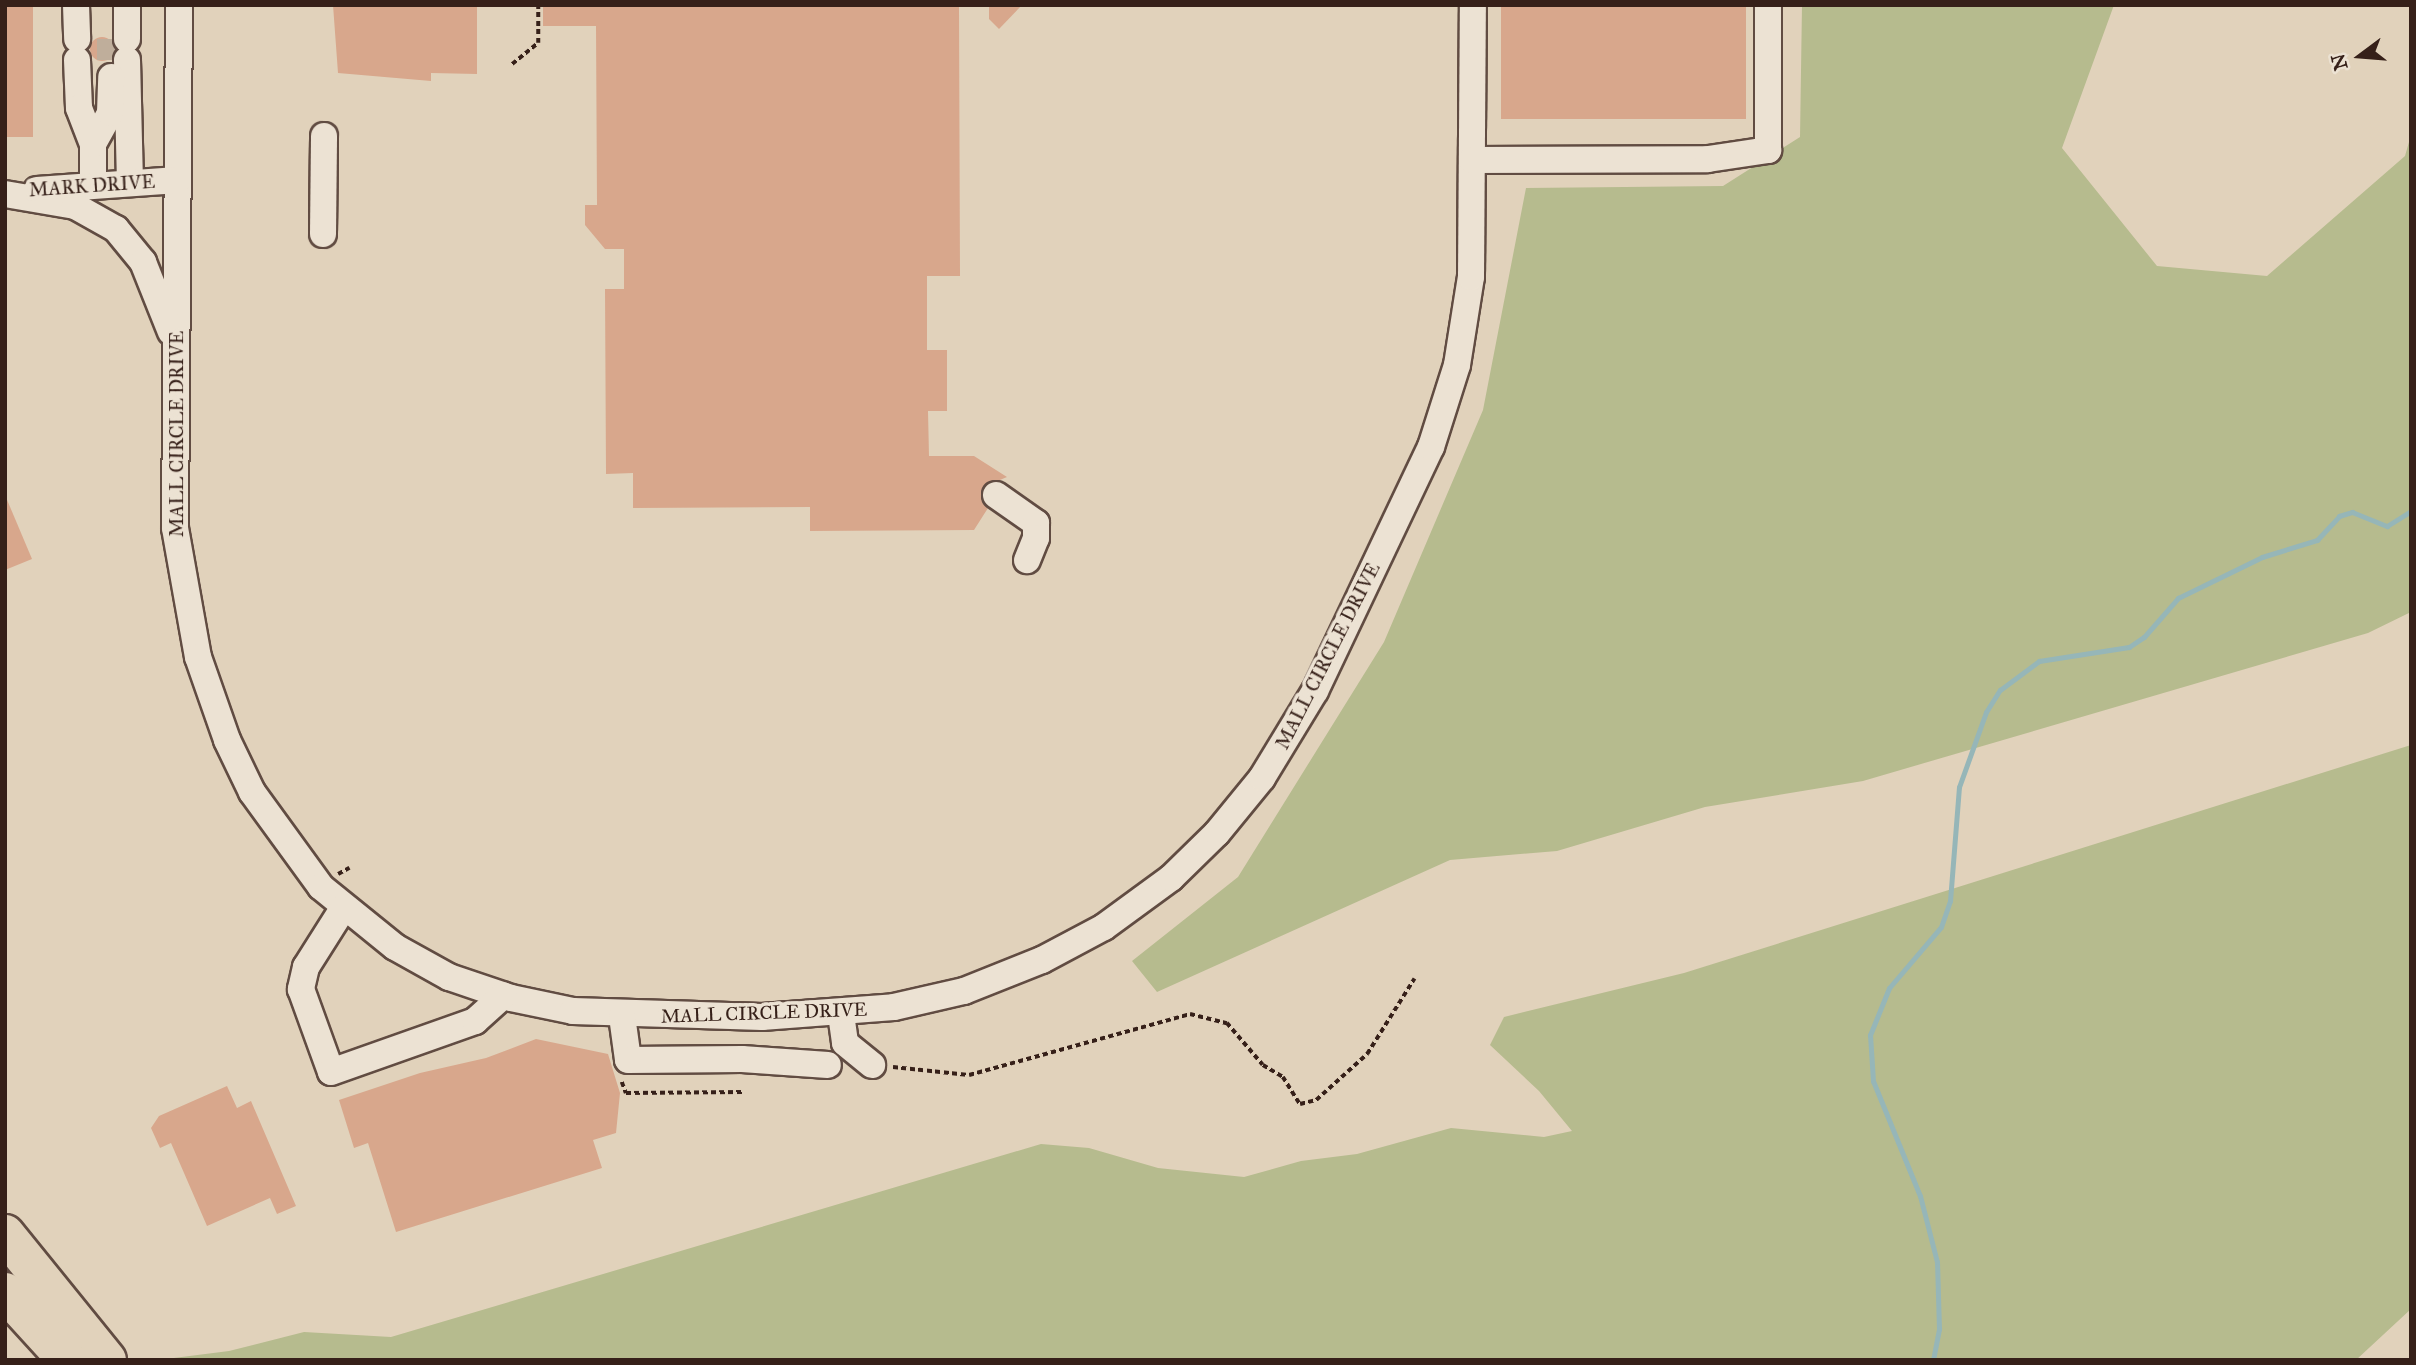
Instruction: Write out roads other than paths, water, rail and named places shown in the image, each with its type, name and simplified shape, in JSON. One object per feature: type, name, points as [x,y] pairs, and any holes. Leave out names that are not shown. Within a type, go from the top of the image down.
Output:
[{"type":"highway","points":[[5,1234],[107,1360]]},
{"type":"highway","points":[[5,1292],[66,1360]]},
{"type":"street","points":[[76,5],[79,108],[93,144],[93,183]]},
{"type":"street","points":[[109,5],[119,49],[130,182]]},
{"type":"street","points":[[93,144],[110,113],[127,5]]},
{"type":"street","name":"MALL CIRCLE DRIVE","points":[[179,5],[175,528],[198,657],[227,740],[252,792],[296,857],[344,907],[419,961],[503,996],[573,1012],[622,1016],[841,1014],[894,1007],[964,991],[1070,946],[1171,878],[1241,807],[1279,754],[1315,691],[1431,447],[1465,322],[1471,276],[1473,5]]},
{"type":"street","points":[[1472,160],[1708,159],[1768,150],[1768,5]]},
{"type":"street","points":[[323,234],[324,136]]},
{"type":"street","name":"MARK DRIVE","points":[[5,194],[93,183],[178,180]]},
{"type":"street","name":"MARK DRIVE","points":[[5,194],[75,206],[116,229],[142,262],[177,347]]},
{"type":"street","points":[[996,495],[1036,523],[1036,538],[1027,560]]},
{"type":"street","points":[[344,907],[306,967],[301,989],[331,1072],[474,1021],[503,996]]},
{"type":"street","points":[[841,1014],[845,1043],[872,1065]]},
{"type":"street","points":[[622,1016],[628,1060],[742,1059],[828,1065]]},
{"type":"waterway","points":[[1933,1360],[1939,1329],[1937,1262],[1920,1196],[1873,1081],[1870,1035],[1889,988],[1941,927],[1950,901],[1959,787],[1986,712],[2000,690],[2039,661],[2129,647],[2144,637],[2178,598],[2262,557],[2317,540],[2339,516],[2352,512],[2387,526],[2411,511]]},
{"type":"tunnel","points":[[110,39],[110,60]]}]
